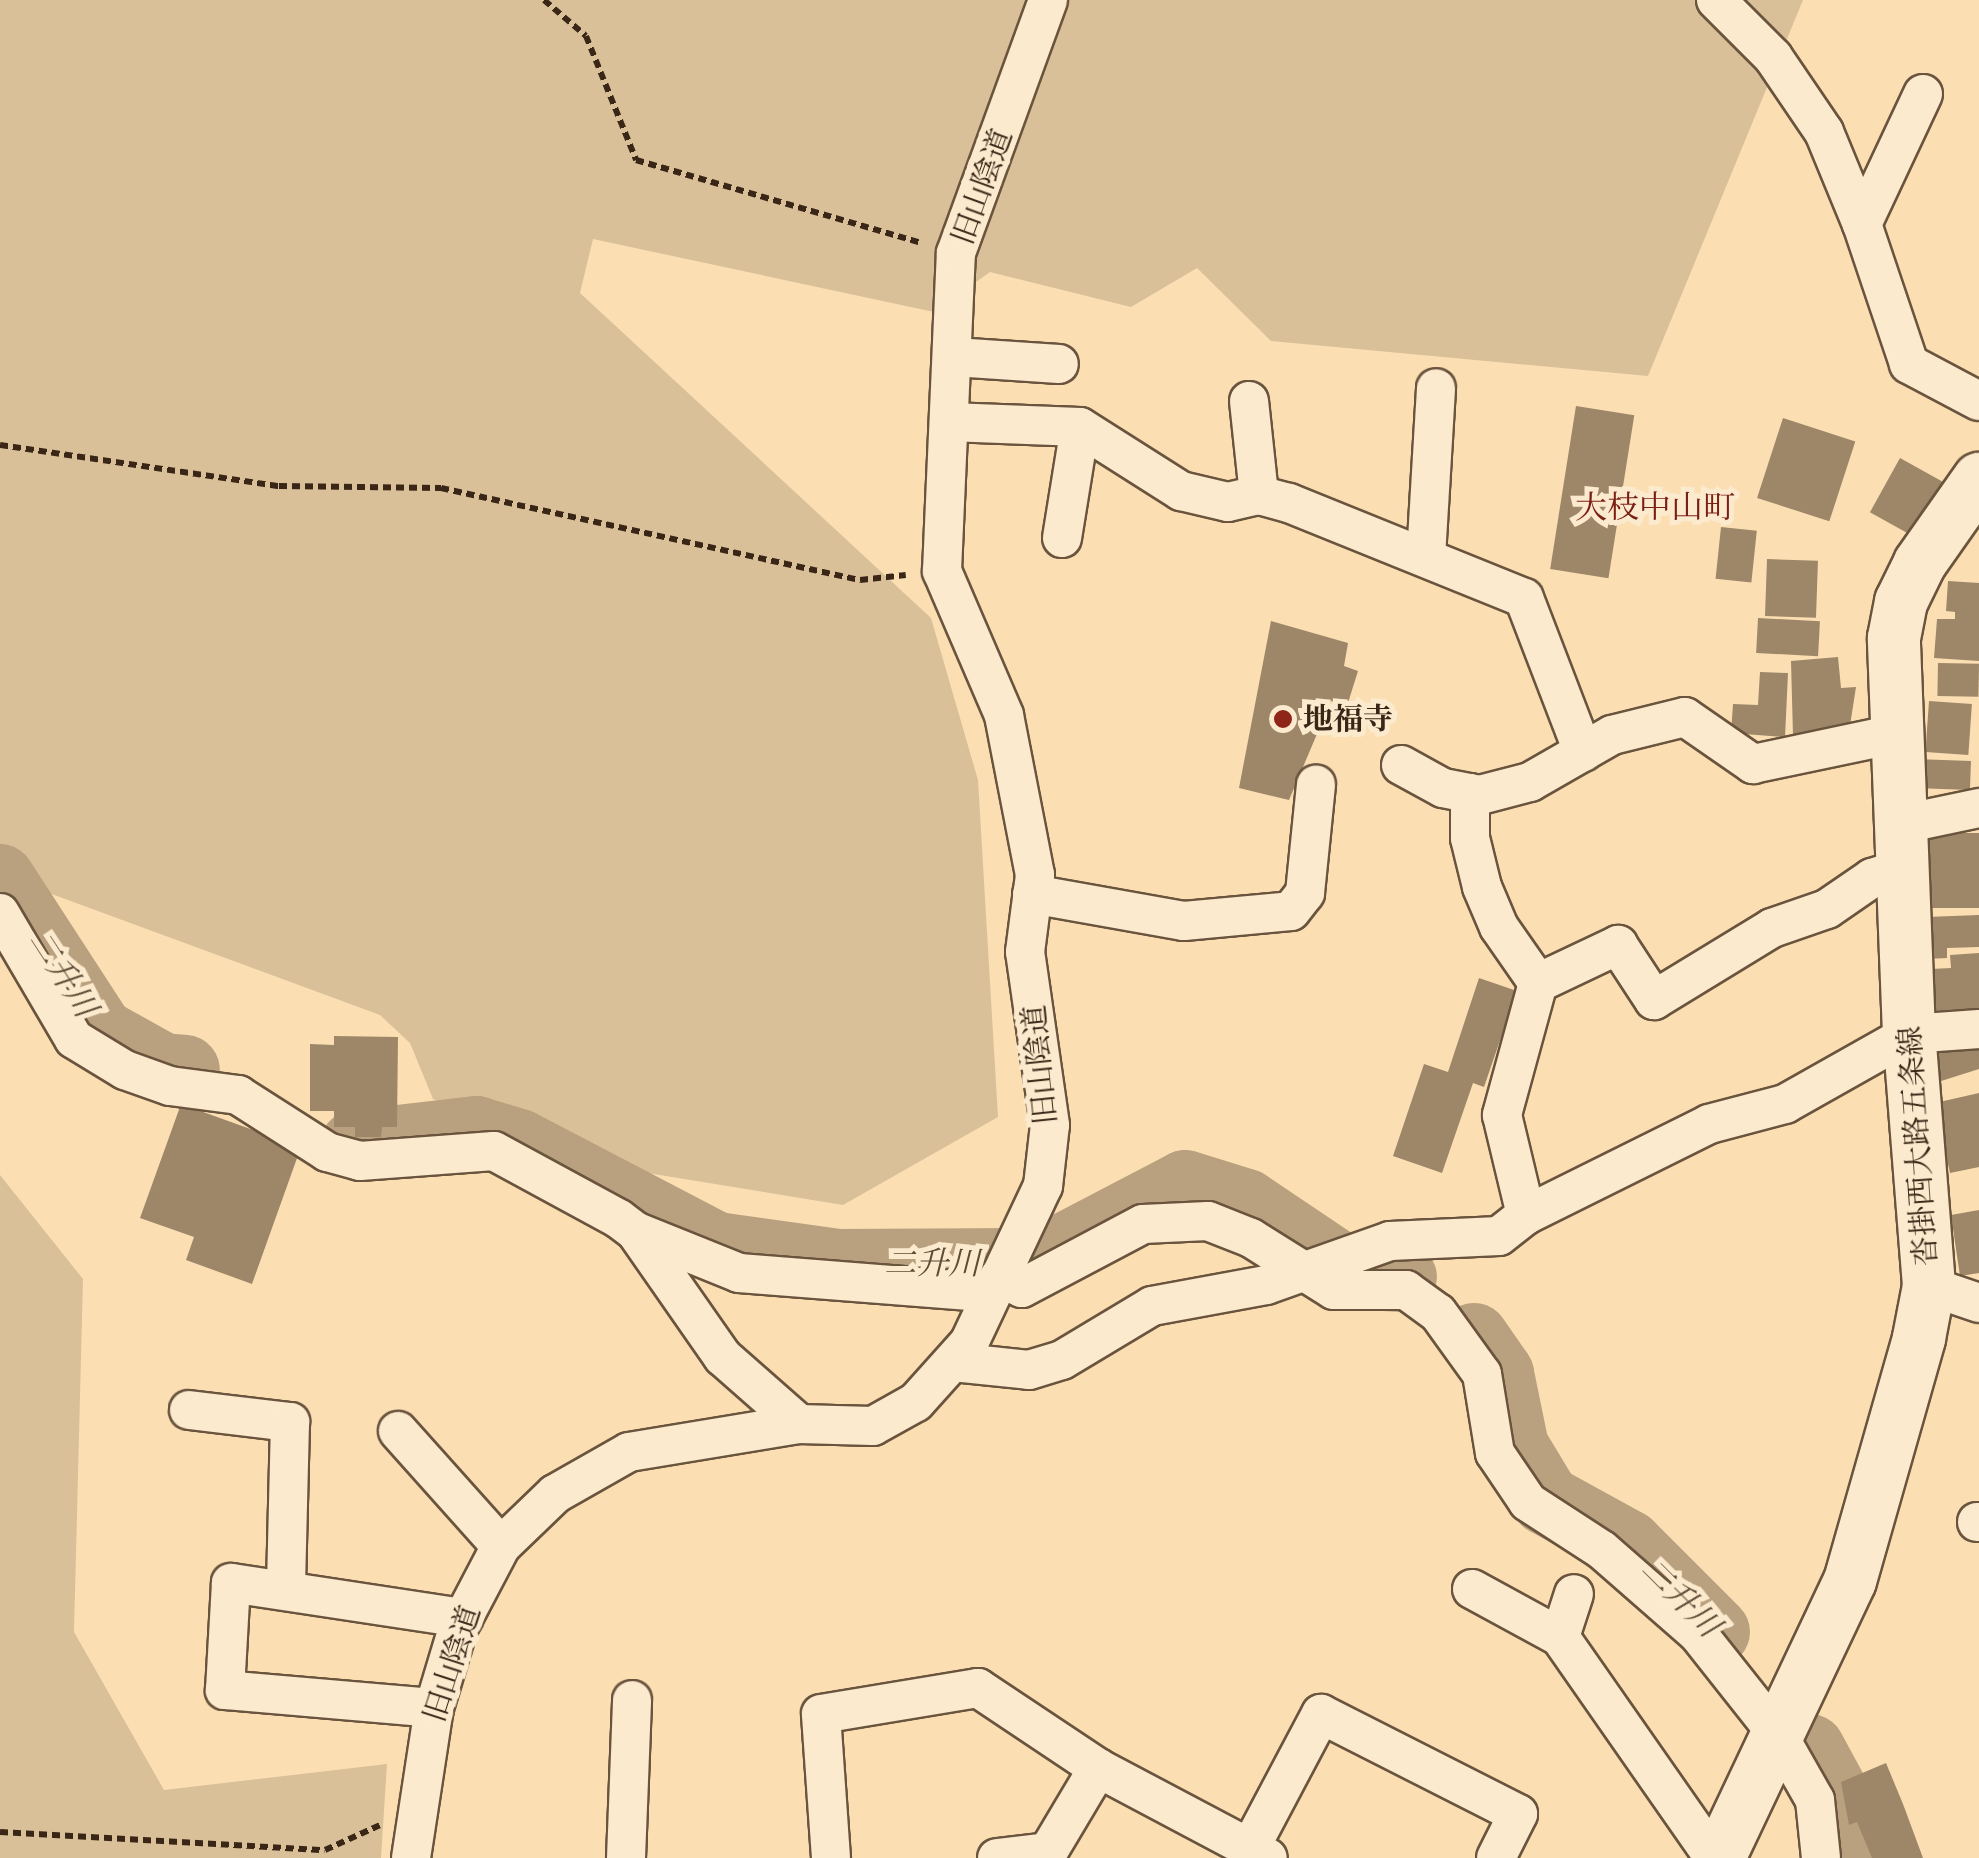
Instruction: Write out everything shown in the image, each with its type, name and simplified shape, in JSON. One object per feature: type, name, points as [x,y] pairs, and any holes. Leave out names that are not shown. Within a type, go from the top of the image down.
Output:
[{"type":"main road","name":"沓掛西大路五条線","points":[[1717,1858],[1778,1735],[1863,1544],[1928,1286],[1909,1034],[1894,734],[1894,638],[1901,602],[1979,479]]},
{"type":"street","name":"旧山陰道","points":[[411,1858],[434,1708],[464,1618],[501,1546],[554,1494],[629,1452],[799,1424],[872,1426],[916,1402],[953,1362],[1042,1186],[1050,1125],[1025,952],[1035,875],[1004,715],[942,571],[956,253],[1048,0]]},
{"type":"street","points":[[1716,0],[1772,57],[1824,132],[1862,224],[1909,364],[1979,400]]},
{"type":"street","points":[[1862,224],[1924,94]]},
{"type":"street","points":[[954,357],[1059,364]]},
{"type":"street","points":[[1426,557],[1436,388]]},
{"type":"street","points":[[1249,401],[1259,495]]},
{"type":"street","points":[[950,422],[1080,427],[1181,491],[1228,502],[1259,495],[1524,598],[1582,752]]},
{"type":"street","points":[[1062,538],[1080,427]]},
{"type":"street","points":[[1401,764],[1443,788],[1470,793],[1530,782],[1612,735],[1686,717],[1753,764],[1894,734]]},
{"type":"street","points":[[1032,894],[1184,921],[1291,911],[1305,893],[1316,785]]},
{"type":"street","points":[[1470,793],[1470,838],[1482,886],[1498,927],[1538,984]]},
{"type":"street","points":[[1526,1214],[1502,1115],[1538,984],[1618,945],[1654,1000],[1772,928],[1827,910],[1872,878],[1900,847],[1979,808]]},
{"type":"street","points":[[0,913],[74,1039],[125,1070],[170,1086],[238,1095],[327,1152],[360,1160],[494,1151],[570,1188],[635,1230],[740,1273],[1022,1288],[1143,1224],[1208,1221],[1354,1294],[1406,1290],[1438,1313],[1482,1374],[1494,1453],[1528,1502],[1602,1550],[1698,1634],[1778,1735],[1815,1800],[1821,1858]]},
{"type":"street","points":[[953,1362],[1029,1370],[1062,1360],[1152,1306],[1266,1285],[1302,1269],[1390,1241],[1500,1236],[1526,1214],[1710,1124],[1784,1104],[1909,1034],[1979,1028]]},
{"type":"street","points":[[635,1230],[722,1357],[799,1424]]},
{"type":"street","points":[[1928,1286],[1979,1303]]},
{"type":"street","points":[[190,1410],[290,1422],[286,1589]]},
{"type":"street","points":[[398,1431],[501,1546]]},
{"type":"street","points":[[434,1708],[225,1690],[231,1583],[464,1618]]},
{"type":"street","points":[[1472,1589],[1560,1637],[1717,1858]]},
{"type":"street","points":[[1560,1637],[1574,1594]]},
{"type":"street","points":[[831,1858],[821,1714],[978,1688],[1098,1768],[1259,1853],[1321,1714],[1518,1814],[1496,1858]]},
{"type":"street","points":[[626,1858],[632,1700]]},
{"type":"street","points":[[997,1858],[1048,1852],[1098,1768]]},
{"type":"path","points":[[544,0],[586,36],[636,160],[956,253]]},
{"type":"path","points":[[0,445],[279,486],[440,488],[860,580],[942,571]]},
{"type":"path","points":[[0,1832],[325,1850],[418,1808]]},
{"type":"shaded area","points":[[0,0],[1803,0],[1648,376],[1271,341],[1197,268],[1131,307],[990,272],[934,312],[593,239],[580,293],[931,618],[978,780],[998,1117],[843,1205],[629,1170],[433,1099],[410,1043],[380,1015],[0,875]]},
{"type":"shaded area","points":[[0,1175],[83,1279],[74,1632],[164,1790],[387,1764],[381,1858],[0,1858]]},
{"type":"building","points":[[1576,406],[1634,415],[1608,578],[1550,569]]},
{"type":"building","points":[[1783,418],[1855,441],[1829,521],[1757,498]]},
{"type":"building","points":[[1900,458],[1947,484],[1917,538],[1870,512]]},
{"type":"building","points":[[1721,527],[1757,531],[1751,582],[1716,579]]},
{"type":"building","points":[[1767,559],[1818,561],[1816,618],[1765,616]]},
{"type":"building","points":[[1948,581],[1979,583],[1979,661],[1934,658],[1937,619],[1955,619],[1955,612],[1946,611]]},
{"type":"building","points":[[1758,618],[1820,621],[1818,656],[1756,653]]},
{"type":"building","points":[[1271,621],[1348,643],[1344,666],[1358,671],[1347,706],[1331,701],[1289,800],[1239,788]]},
{"type":"building","points":[[1838,657],[1841,688],[1856,687],[1849,732],[1793,736],[1791,661]]},
{"type":"building","points":[[1938,663],[1979,664],[1978,697],[1937,696]]},
{"type":"building","points":[[1760,672],[1788,673],[1785,737],[1731,733],[1733,704],[1758,705]]},
{"type":"building","points":[[1929,701],[1972,704],[1968,755],[1925,752]]},
{"type":"building","points":[[1915,759],[1971,761],[1970,790],[1914,788]]},
{"type":"building","points":[[1922,833],[1979,833],[1979,908],[1922,908]]},
{"type":"building","points":[[1979,915],[1979,947],[1947,948],[1947,958],[1927,959],[1926,917]]},
{"type":"building","points":[[1979,953],[1979,1008],[1933,1011],[1931,969],[1951,968],[1950,955]]},
{"type":"building","points":[[1479,978],[1517,991],[1484,1087],[1473,1083],[1442,1173],[1393,1156],[1424,1064],[1448,1072]]},
{"type":"building","points":[[334,1036],[398,1037],[397,1127],[382,1127],[381,1137],[355,1137],[355,1127],[334,1127],[334,1111],[310,1111],[310,1044],[334,1045]]},
{"type":"building","points":[[1979,1041],[1979,1069],[1938,1082],[1929,1049]]},
{"type":"building","points":[[1979,1093],[1979,1167],[1950,1173],[1935,1103]]},
{"type":"building","points":[[181,1104],[301,1147],[252,1284],[186,1260],[194,1237],[140,1218]]},
{"type":"building","points":[[1979,1210],[1979,1273],[1960,1276],[1951,1215]]},
{"type":"building","points":[[1886,1763],[1923,1858],[1872,1858],[1857,1822],[1849,1825],[1841,1782]]},
{"type":"waterway","name":"二升川","points":[[0,879],[100,1033],[163,1068],[185,1070]]},
{"type":"waterway","name":"二升川","points":[[355,1145],[476,1131],[519,1144],[716,1247],[838,1264],[1036,1263],[1185,1185],[1246,1204],[1350,1274],[1402,1277]]},
{"type":"waterway","name":"二升川","points":[[1474,1338],[1499,1374],[1514,1447],[1546,1500],[1628,1545],[1715,1632]]},
{"type":"waterway","name":"二升川","points":[[1810,1749],[1835,1795],[1841,1858]]},
{"type":"place","name":"地福寺","points":[[1283,719]]},
{"type":"district","name":"大枝中山町","points":[[1655,508]]}]
